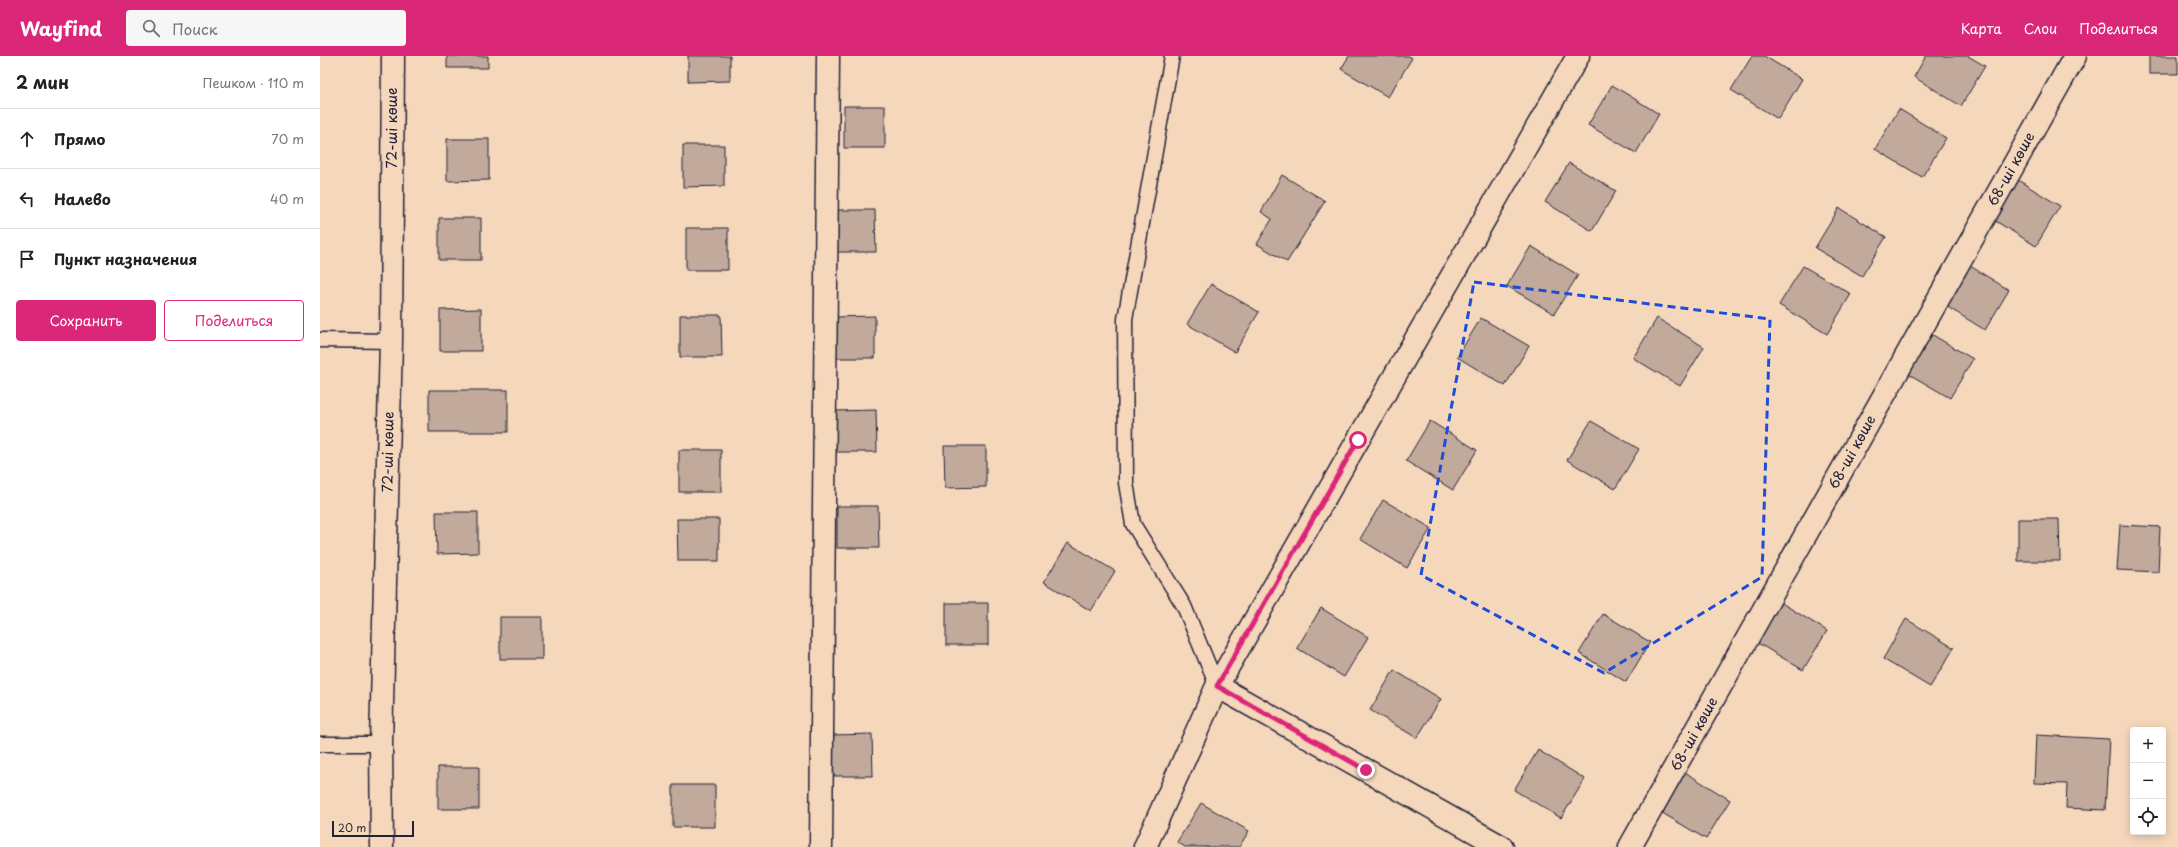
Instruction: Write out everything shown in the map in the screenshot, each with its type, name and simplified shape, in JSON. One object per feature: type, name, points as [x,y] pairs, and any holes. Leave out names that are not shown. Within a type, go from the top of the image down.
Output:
[{"type":"street","name":"72-ші көше","points":[[382,847],[381,744],[391,341],[393,56]]},
{"type":"street","points":[[821,847],[828,56]]},
{"type":"street","points":[[1145,847],[1217,686],[1578,56]]},
{"type":"street","name":"68-ші көше","points":[[1630,847],[2075,56]]},
{"type":"street","points":[[1217,686],[1502,847]]},
{"type":"lane","points":[[1172,56],[1125,319],[1126,483],[1133,524],[1184,606],[1217,686]]},
{"type":"lane","points":[[320,340],[391,341]]},
{"type":"lane","points":[[320,744],[381,744]]},
{"type":"highlighted area","points":[[1474,282],[1770,319],[1762,577],[1604,673],[1421,575]]},
{"type":"building","points":[[447,56],[488,56],[488,68],[447,68]]},
{"type":"building","points":[[688,56],[730,56],[730,81],[688,82]]},
{"type":"building","points":[[1349,56],[1409,56],[1412,58],[1388,97],[1341,69]]},
{"type":"building","points":[[1752,56],[1764,56],[1802,79],[1778,119],[1731,90]]},
{"type":"building","points":[[1926,56],[1968,56],[1985,66],[1961,106],[1914,77]]},
{"type":"building","points":[[2149,56],[2178,56],[2178,74],[2149,74]]},
{"type":"building","points":[[1612,85],[1659,114],[1636,153],[1588,125]]},
{"type":"building","points":[[844,106],[885,106],[885,148],[844,148]]},
{"type":"building","points":[[1899,109],[1946,138],[1922,177],[1875,149]]},
{"type":"building","points":[[447,139],[489,139],[489,180],[447,181]]},
{"type":"building","points":[[683,145],[724,145],[724,186],[683,187]]},
{"type":"building","points":[[1569,163],[1616,191],[1592,231],[1545,202]]},
{"type":"building","points":[[1282,175],[1325,201],[1287,262],[1257,244],[1272,219],[1261,212]]},
{"type":"building","points":[[2013,177],[2060,206],[2036,246],[1989,217]]},
{"type":"building","points":[[1839,208],[1886,237],[1862,276],[1815,248]]},
{"type":"building","points":[[834,210],[875,210],[876,252],[834,252]]},
{"type":"building","points":[[439,218],[481,218],[481,260],[439,260]]},
{"type":"building","points":[[686,228],[728,228],[728,270],[686,270]]},
{"type":"building","points":[[1531,246],[1578,275],[1554,314],[1507,286]]},
{"type":"building","points":[[1962,261],[2009,290],[1985,330],[1938,301]]},
{"type":"building","points":[[1803,266],[1851,294],[1827,334],[1779,305]]},
{"type":"building","points":[[1211,284],[1259,312],[1235,352],[1187,324]]},
{"type":"building","points":[[481,309],[481,351],[440,351],[440,310]]},
{"type":"building","points":[[680,315],[721,315],[722,357],[680,357]]},
{"type":"building","points":[[875,316],[875,358],[834,358],[834,317]]},
{"type":"building","points":[[1481,318],[1529,346],[1505,386],[1457,357]]},
{"type":"building","points":[[1657,318],[1704,347],[1680,386],[1633,358]]},
{"type":"building","points":[[1926,331],[1973,359],[1950,398],[1902,370]]},
{"type":"building","points":[[429,390],[508,390],[508,432],[429,432]]},
{"type":"building","points":[[876,410],[877,452],[835,452],[835,411]]},
{"type":"building","points":[[1430,421],[1477,450],[1453,490],[1406,461]]},
{"type":"building","points":[[1591,421],[1639,449],[1615,489],[1567,460]]},
{"type":"building","points":[[944,446],[986,446],[986,487],[945,488]]},
{"type":"building","points":[[679,450],[721,450],[721,492],[679,492]]},
{"type":"building","points":[[1383,500],[1431,528],[1407,568],[1360,539]]},
{"type":"building","points":[[837,506],[878,506],[879,548],[837,548]]},
{"type":"building","points":[[436,512],[478,512],[478,553],[437,554]]},
{"type":"building","points":[[677,519],[719,519],[719,561],[678,561]]},
{"type":"building","points":[[2018,519],[2059,519],[2060,561],[2018,561]]},
{"type":"building","points":[[2120,525],[2160,527],[2158,572],[2117,570]]},
{"type":"building","points":[[1068,543],[1115,571],[1091,611],[1044,582]]},
{"type":"building","points":[[1780,602],[1827,631],[1803,670],[1756,642]]},
{"type":"building","points":[[946,603],[988,603],[988,645],[946,645]]},
{"type":"building","points":[[1321,608],[1368,637],[1344,677],[1297,648]]},
{"type":"building","points":[[1603,614],[1650,642],[1626,682],[1579,653]]},
{"type":"building","points":[[500,617],[542,617],[542,659],[500,659]]},
{"type":"building","points":[[1906,619],[1954,648],[1930,687],[1883,659]]},
{"type":"building","points":[[1394,670],[1441,699],[1417,738],[1370,710]]},
{"type":"building","points":[[872,734],[873,776],[831,776],[831,735]]},
{"type":"building","points":[[2036,735],[2109,739],[2105,810],[2066,808],[2067,784],[2034,783]]},
{"type":"building","points":[[1538,750],[1585,779],[1561,818],[1514,790]]},
{"type":"building","points":[[438,767],[479,767],[479,809],[438,809]]},
{"type":"building","points":[[1683,771],[1730,800],[1706,839],[1659,811]]},
{"type":"building","points":[[673,785],[715,785],[715,827],[673,827]]},
{"type":"building","points":[[1201,803],[1249,831],[1239,847],[1185,847],[1177,842]]},
{"type":"route","points":[[1358,440],[1217,686],[1366,770]]}]
